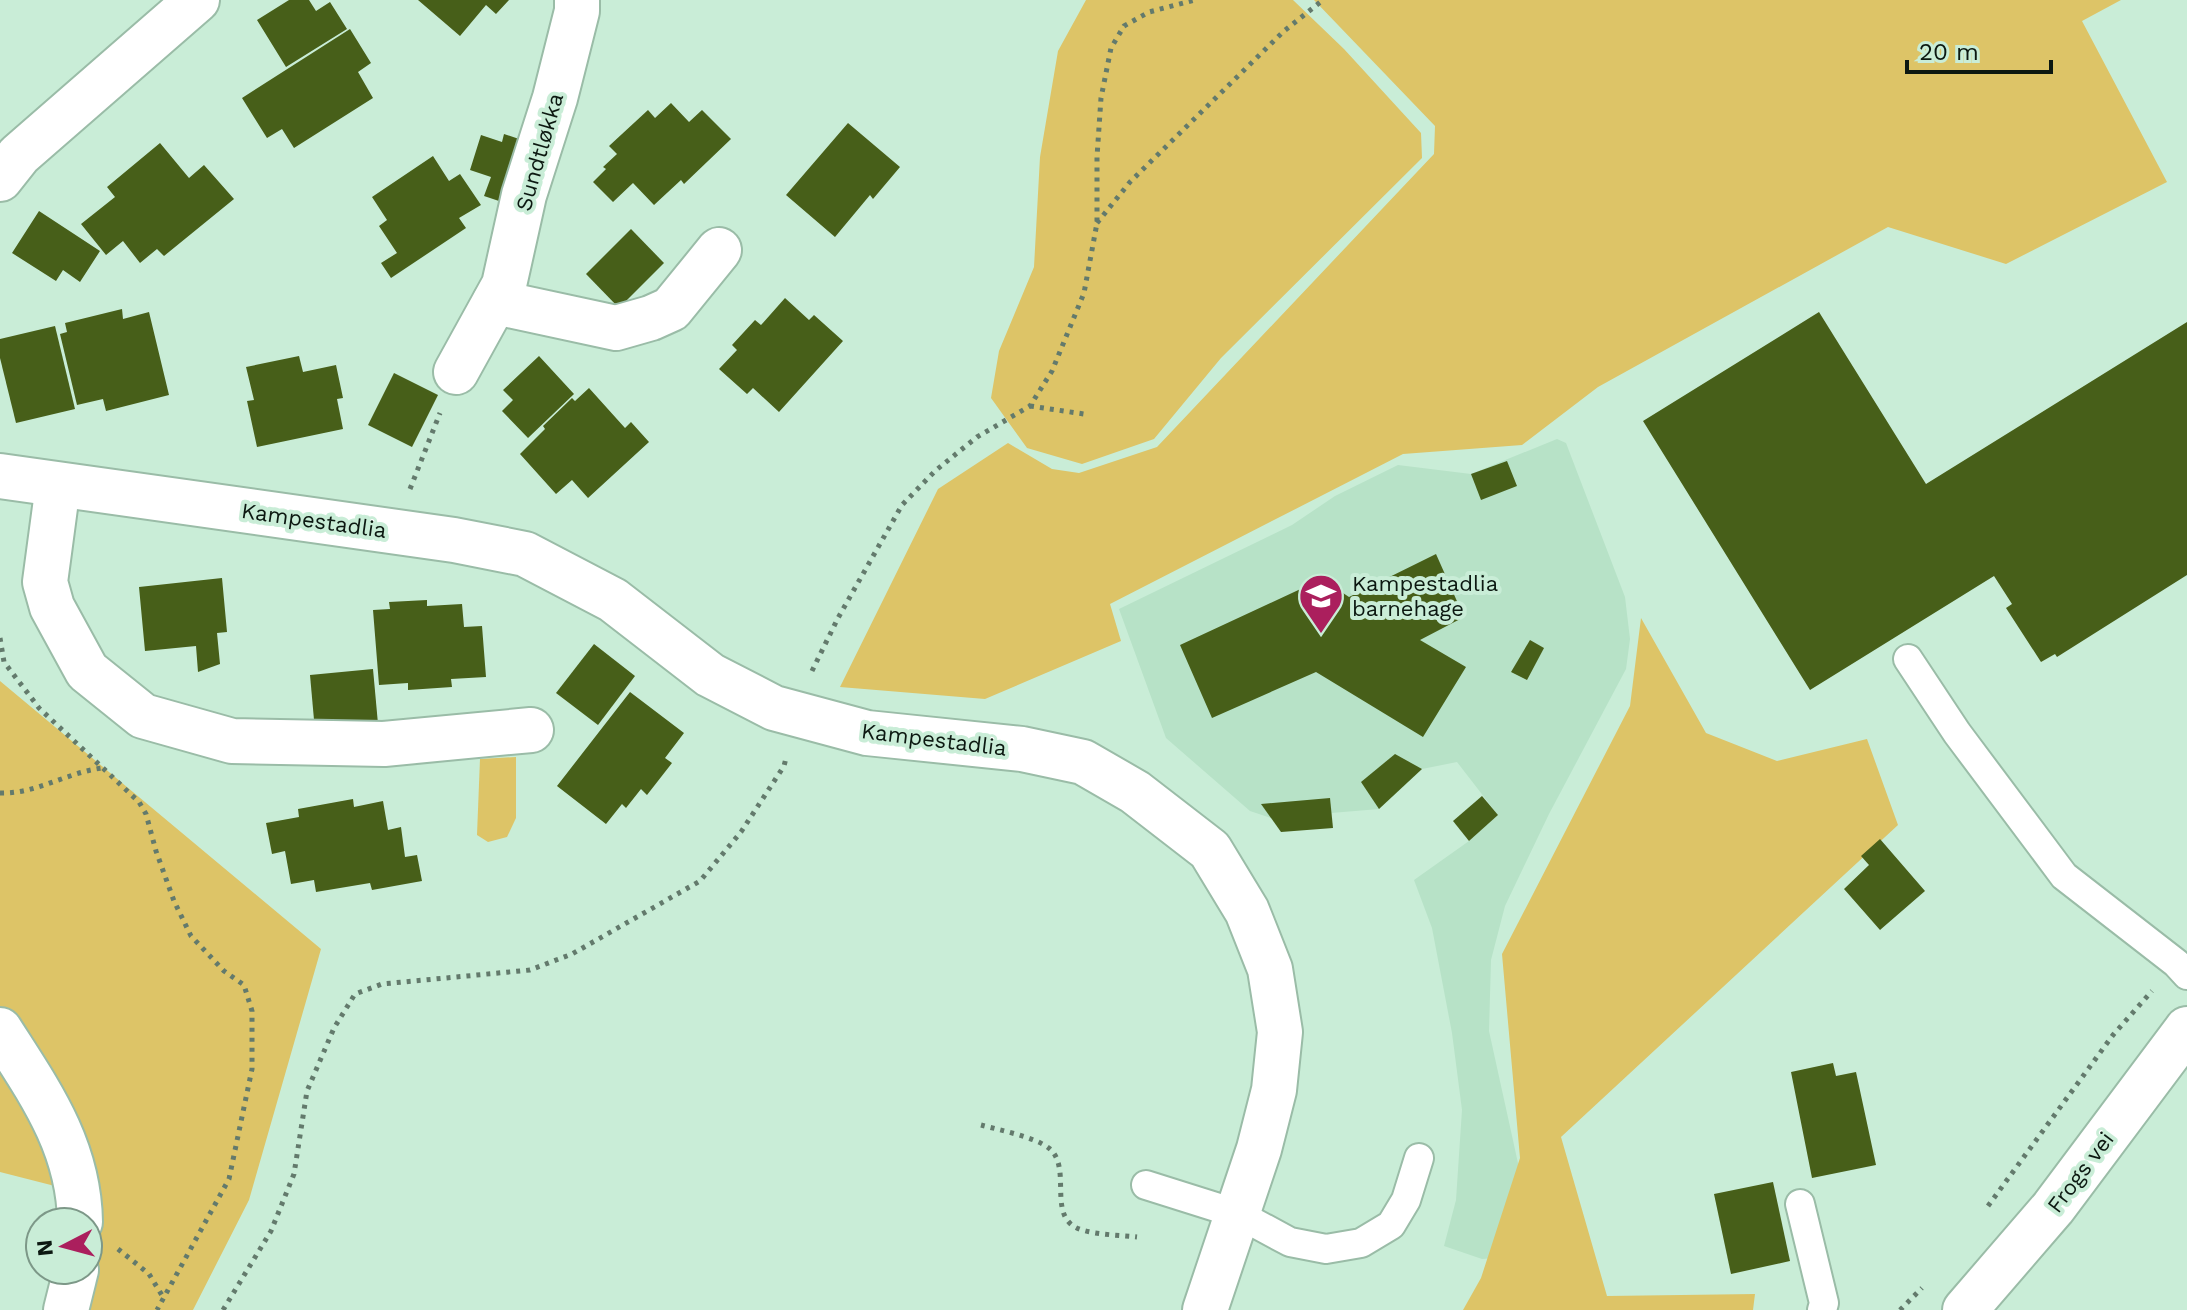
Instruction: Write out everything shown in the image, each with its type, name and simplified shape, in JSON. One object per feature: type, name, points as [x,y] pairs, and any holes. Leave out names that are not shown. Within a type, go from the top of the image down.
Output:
[{"type":"street","points":[[0,179],[19,155],[197,0]]},
{"type":"street","name":"Sundtløkka","points":[[456,372],[504,285],[524,195],[555,98],[577,11],[577,0]]},
{"type":"street","points":[[495,302],[616,328],[671,309],[719,250]]},
{"type":"street","name":"Kampestadlia","points":[[0,476],[395,531],[525,554],[613,600],[710,675],[774,708],[867,733],[1022,749],[1083,762],[1135,792],[1210,850],[1247,911],[1270,969],[1280,1032],[1274,1090],[1238,1214],[1205,1310]]},
{"type":"street","points":[[58,485],[45,582],[52,607],[87,671],[143,716],[232,741],[384,744],[531,730]]},
{"type":"street","name":"Frogs vei","points":[[1965,1310],[2053,1208],[2187,1029]]},
{"type":"street","points":[[0,1030],[62,1132],[74,1168],[80,1206]]},
{"type":"street","points":[[66,1310],[74,1286]]},
{"type":"lane","points":[[1908,659],[1957,733],[2064,876],[2182,969]]},
{"type":"lane","points":[[1146,1185],[1238,1214],[1290,1242],[1326,1249],[1361,1243],[1391,1225],[1406,1200],[1419,1158]]},
{"type":"lane","points":[[1800,1204],[1824,1303],[1822,1310]]},
{"type":"path","points":[[223,1310],[271,1231],[294,1174],[307,1091],[334,1028],[355,994],[382,984],[530,970],[572,954],[700,881],[741,832],[784,766],[813,668],[902,505],[935,471],[977,437],[1030,406],[1052,371],[1084,293],[1097,223],[1101,98],[1111,48],[1124,26],[1149,12],[1195,0]]},
{"type":"path","points":[[1097,223],[1130,182],[1284,31],[1323,0]]},
{"type":"path","points":[[395,531],[456,372]]},
{"type":"path","points":[[1030,406],[1084,414]]},
{"type":"path","points":[[0,638],[4,662],[39,708],[139,802],[146,814],[170,889],[191,936],[224,971],[244,985],[252,1011],[252,1069],[229,1179],[157,1310]]},
{"type":"path","points":[[0,793],[28,791],[84,770],[104,768]]},
{"type":"path","points":[[1979,1218],[2113,1035],[2182,969]]},
{"type":"path","points":[[981,1125],[1035,1141],[1051,1150],[1059,1167],[1061,1204],[1069,1224],[1082,1230],[1137,1237]]},
{"type":"path","points":[[104,1249],[129,1256],[149,1274],[163,1298]]},
{"type":"path","points":[[1900,1310],[1933,1278]]},
{"type":"shaded area","points":[[1086,0],[1293,0],[1344,49],[1421,133],[1422,158],[1221,358],[1154,439],[1082,464],[1027,448],[991,398],[999,351],[1034,267],[1040,157],[1058,51]]},
{"type":"shaded area","points":[[1314,0],[2121,0],[2082,21],[2167,182],[2006,264],[1888,227],[1598,387],[1522,445],[1403,454],[1110,604],[1121,641],[985,699],[840,687],[938,489],[1008,443],[1052,469],[1079,473],[1157,447],[1434,154],[1435,126]]},
{"type":"shaded area","points":[[1557,439],[1566,443],[1625,597],[1630,639],[1626,669],[1549,814],[1505,906],[1491,960],[1489,1031],[1523,1186],[1507,1257],[1482,1259],[1444,1246],[1456,1200],[1462,1110],[1452,1033],[1432,928],[1414,880],[1469,841],[1498,815],[1457,762],[1422,769],[1379,809],[1271,818],[1250,811],[1166,738],[1119,609],[1292,525],[1335,496],[1398,465],[1471,474]]},
{"type":"shaded area","points":[[1641,618],[1706,733],[1777,761],[1867,739],[1898,825],[1561,1137],[1607,1296],[1755,1294],[1753,1310],[1463,1310],[1481,1278],[1520,1158],[1502,954],[1630,706]]},
{"type":"shaded area","points":[[0,681],[321,949],[249,1200],[193,1310],[69,1310],[92,1286],[104,1286],[104,1206],[94,1206],[94,1196],[0,1172]]},
{"type":"shaded area","points":[[516,757],[516,818],[507,837],[488,842],[477,835],[480,759]]},
{"type":"building","points":[[289,0],[309,0],[316,11],[330,2],[347,29],[286,67],[257,20]]},
{"type":"building","points":[[418,0],[509,0],[496,14],[486,5],[460,36]]},
{"type":"building","points":[[350,29],[371,63],[358,72],[373,98],[294,148],[282,129],[267,138],[242,98]]},
{"type":"building","points":[[671,103],[689,122],[702,110],[731,139],[684,184],[681,180],[654,205],[633,183],[613,202],[593,182],[617,154],[609,146],[648,110],[655,118]]},
{"type":"building","points":[[848,123],[900,167],[873,199],[870,195],[835,237],[786,195]]},
{"type":"building","points":[[504,134],[525,141],[505,203],[484,196],[491,177],[470,170],[481,135],[502,142]]},
{"type":"building","points":[[160,143],[189,178],[204,165],[234,199],[164,256],[157,249],[140,263],[123,241],[106,255],[81,224],[115,197],[107,187]]},
{"type":"building","points":[[433,156],[449,181],[460,174],[481,205],[459,218],[466,228],[391,278],[381,263],[397,253],[379,226],[387,220],[372,197]]},
{"type":"building","points":[[39,211],[100,251],[80,282],[63,270],[56,281],[12,253]]},
{"type":"building","points":[[631,229],[664,263],[619,308],[586,274]]},
{"type":"building","points":[[785,298],[809,320],[814,315],[843,341],[779,412],[753,388],[747,394],[719,369],[737,350],[732,345],[755,320],[761,325]]},
{"type":"building","points":[[122,309],[123,319],[149,312],[169,395],[106,411],[103,399],[77,405],[60,334],[67,332],[65,323]]},
{"type":"building","points":[[1819,312],[1926,484],[2187,322],[2187,575],[2057,657],[2055,654],[2041,662],[2006,608],[2012,604],[1994,576],[1810,690],[1643,421]]},
{"type":"building","points":[[55,326],[75,409],[16,423],[0,358],[0,339]]},
{"type":"building","points":[[299,356],[303,372],[336,365],[343,398],[337,399],[343,429],[257,447],[247,401],[254,400],[246,367]]},
{"type":"building","points":[[539,356],[574,394],[528,438],[502,411],[513,400],[503,390]]},
{"type":"building","points":[[394,373],[438,395],[412,447],[368,425]]},
{"type":"building","points":[[589,388],[625,428],[631,422],[649,442],[588,498],[572,480],[556,494],[520,454],[572,398],[575,401]]},
{"type":"building","points":[[1507,461],[1517,486],[1481,500],[1471,474]]},
{"type":"building","points":[[1436,554],[1464,617],[1420,640],[1466,667],[1423,737],[1316,672],[1212,718],[1180,645],[1322,579],[1349,597]]},
{"type":"building","points":[[222,578],[227,632],[217,633],[220,664],[198,672],[196,646],[145,651],[139,587]]},
{"type":"building","points":[[427,600],[427,606],[462,604],[464,627],[482,626],[486,677],[451,679],[452,687],[408,690],[408,683],[379,685],[373,610],[390,609],[389,602]]},
{"type":"building","points":[[1530,640],[1544,648],[1527,680],[1511,672]]},
{"type":"building","points":[[594,644],[635,676],[598,725],[556,693]]},
{"type":"building","points":[[373,669],[378,724],[315,731],[310,675]]},
{"type":"building","points":[[630,692],[684,733],[665,758],[672,763],[647,795],[641,789],[626,808],[622,804],[606,824],[557,786]]},
{"type":"building","points":[[1395,754],[1422,769],[1379,809],[1361,782]]},
{"type":"building","points":[[1482,796],[1498,815],[1469,841],[1453,821]]},
{"type":"building","points":[[1330,798],[1333,828],[1281,832],[1261,804]]},
{"type":"building","points":[[353,799],[354,807],[383,801],[388,830],[401,827],[405,857],[417,855],[422,881],[372,890],[370,883],[316,892],[314,880],[291,884],[285,851],[272,854],[266,823],[299,817],[298,809]]},
{"type":"building","points":[[1880,839],[1925,891],[1880,930],[1844,889],[1869,865],[1861,856]]},
{"type":"building","points":[[1833,1063],[1836,1076],[1856,1072],[1876,1165],[1812,1178],[1791,1072]]},
{"type":"building","points":[[1773,1182],[1790,1261],[1731,1274],[1714,1194]]},
{"type":"place","name":"Kampestadlia barnehage","points":[[1321,635]]}]
